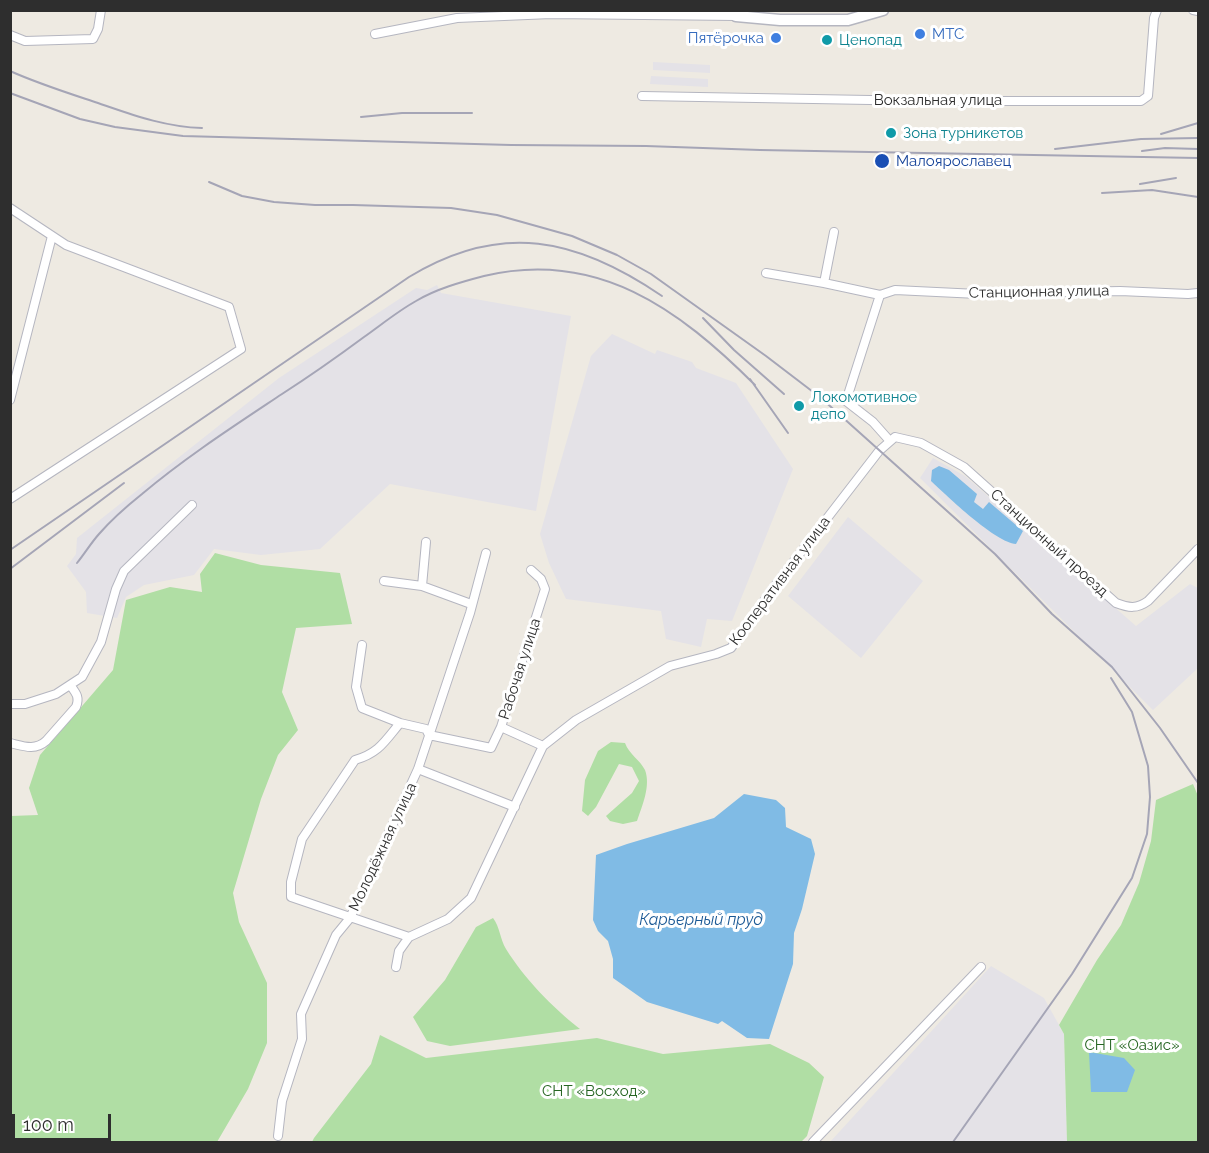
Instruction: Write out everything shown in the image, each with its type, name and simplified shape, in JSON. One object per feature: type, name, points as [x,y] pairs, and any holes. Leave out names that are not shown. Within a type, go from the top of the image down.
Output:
[{"type":"main road","points":[[736,13],[780,20],[848,20],[862,13],[883,10]]},
{"type":"street","points":[[10,34],[25,41],[93,39],[98,29],[101,10]]},
{"type":"street","name":"Вокзальная улица","points":[[642,96],[927,101],[1141,100],[1148,96],[1154,18],[1157,10]]},
{"type":"street","points":[[1193,10],[1198,11]]},
{"type":"street","points":[[375,34],[469,18],[551,14],[736,13]]},
{"type":"street","points":[[10,208],[66,245],[229,307],[241,349],[10,499]]},
{"type":"street","points":[[824,283],[834,232]]},
{"type":"street","points":[[10,400],[52,236]]},
{"type":"street","points":[[766,273],[880,295],[846,401],[873,422],[890,441]]},
{"type":"street","name":"Станционная улица","points":[[880,295],[895,290],[978,294],[1120,291],[1198,293]]},
{"type":"street","name":"Станционный проезд","points":[[890,441],[899,437],[921,443],[964,467],[1116,603],[1128,608],[1139,608],[1148,601],[1198,549]]},
{"type":"street","name":"Кооперативная улица","points":[[409,937],[448,920],[471,898],[543,746],[576,720],[670,666],[731,648],[774,587],[879,451],[890,441]]},
{"type":"street","points":[[10,704],[25,704],[57,694],[82,677],[101,642],[116,589],[124,571],[192,505]]},
{"type":"street","points":[[422,586],[426,542]]},
{"type":"street","name":"Молодёжная улица","points":[[278,1136],[282,1101],[302,1038],[302,1014],[336,935],[350,918],[418,769],[476,594],[486,553]]},
{"type":"street","name":"Рабочая улица","points":[[429,735],[491,748],[501,727],[546,589],[542,579],[531,570]]},
{"type":"street","points":[[384,581],[422,586],[471,604]]},
{"type":"street","points":[[362,645],[356,687],[362,708],[400,723],[426,729],[429,735]]},
{"type":"street","points":[[10,744],[31,748],[42,745],[76,707],[78,697],[70,685]]},
{"type":"street","points":[[396,968],[399,951],[409,937],[291,897],[291,882],[302,839],[355,760],[367,757],[379,750],[400,723]]},
{"type":"street","points":[[501,727],[543,746]]},
{"type":"street","points":[[418,769],[515,807]]},
{"type":"street","points":[[813,1143],[981,967]]},
{"type":"shaded area","points":[[653,62],[710,65],[710,73],[653,70]]},
{"type":"shaded area","points":[[651,76],[708,79],[708,87],[650,84]]},
{"type":"shaded area","points":[[437,285],[441,293],[571,316],[536,511],[390,484],[320,549],[261,555],[214,549],[194,575],[144,585],[126,597],[117,618],[87,613],[86,592],[67,566],[76,554],[77,538],[279,378],[416,288],[427,290]]},
{"type":"shaded area","points":[[612,334],[655,354],[657,350],[692,362],[696,368],[736,383],[793,469],[732,621],[707,619],[701,647],[666,639],[661,611],[566,599],[549,563],[540,534],[591,356]]},
{"type":"shaded area","points":[[933,458],[965,476],[1136,626],[1190,584],[1198,588],[1198,668],[1153,710],[920,478]]},
{"type":"shaded area","points":[[848,517],[923,581],[861,658],[788,596]]},
{"type":"shaded area","points":[[991,966],[1044,998],[1064,1034],[1067,1142],[830,1142]]},
{"type":"green space","points":[[215,553],[261,565],[340,573],[352,624],[296,628],[282,692],[298,730],[278,755],[261,799],[233,893],[239,922],[267,983],[267,1043],[248,1089],[217,1142],[11,1142],[11,816],[38,815],[29,788],[40,755],[113,670],[126,600],[170,587],[202,592],[200,574]]},
{"type":"green space","points":[[611,742],[625,743],[647,776],[646,789],[637,821],[623,824],[610,821],[606,816],[632,793],[639,781],[632,767],[619,764],[596,807],[588,816],[582,811],[585,780],[598,751]]},
{"type":"green space","name":"СНТ «Оазис»","points":[[1193,784],[1198,796],[1198,1142],[1067,1142],[1064,1034],[1059,1025],[1097,960],[1121,925],[1139,883],[1151,841],[1156,800]]},
{"type":"green space","points":[[493,918],[506,949],[521,971],[549,1002],[580,1029],[450,1046],[427,1041],[413,1017],[445,980],[476,927]]},
{"type":"green space","name":"СНТ «Восход»","points":[[380,1035],[426,1058],[597,1038],[663,1054],[770,1044],[809,1063],[824,1077],[807,1136],[801,1142],[312,1142],[371,1064]]},
{"type":"water","points":[[939,466],[949,470],[977,494],[974,502],[983,509],[989,502],[1023,531],[1016,544],[1007,542],[985,528],[931,481],[932,470]]},
{"type":"water","name":"Карьерный пруд","points":[[744,794],[776,800],[785,808],[786,827],[811,839],[815,854],[794,933],[793,964],[769,1039],[747,1038],[722,1021],[718,1024],[647,1002],[613,978],[613,959],[608,941],[598,931],[593,920],[596,855],[714,818]]},
{"type":"water","points":[[1089,1052],[1124,1058],[1135,1070],[1127,1092],[1091,1092]]},
{"type":"railway","points":[[10,71],[137,116],[162,123],[202,128]]},
{"type":"railway","points":[[10,93],[80,119],[115,127],[183,136],[511,145],[1198,158]]},
{"type":"railway","points":[[361,117],[402,113],[472,113]]},
{"type":"railway","points":[[1161,134],[1198,123]]},
{"type":"railway","points":[[1055,149],[1141,139],[1198,138]]},
{"type":"railway","points":[[1142,151],[1165,148],[1198,149]]},
{"type":"railway","points":[[1140,184],[1176,178]]},
{"type":"railway","points":[[209,182],[242,196],[274,202],[451,208],[497,215],[572,236],[617,255],[651,274],[821,398],[995,554],[1052,614],[1112,667],[1160,728],[1198,783]]},
{"type":"railway","points":[[1102,193],[1152,190],[1198,197]]},
{"type":"railway","points":[[10,550],[409,277],[443,259],[475,248],[507,243],[538,244],[569,250],[600,261],[662,296]]},
{"type":"railway","points":[[77,563],[99,534],[120,513],[210,442],[409,305],[440,289],[484,276],[525,270],[563,271],[599,279],[633,292],[666,310],[696,332],[755,385]]},
{"type":"railway","points":[[703,318],[734,350],[784,394]]},
{"type":"railway","points":[[750,379],[788,433]]},
{"type":"railway","points":[[10,569],[124,483]]},
{"type":"railway","points":[[953,1142],[1072,974],[1132,878],[1147,834],[1150,797],[1148,766],[1132,712],[1111,678]]},
{"type":"place","name":"МТС","points":[[920,34]]},
{"type":"place","name":"Пятёрочка","points":[[776,38]]},
{"type":"place","name":"Ценопад","points":[[827,40]]},
{"type":"place","name":"Зона турникетов","points":[[891,133]]},
{"type":"place","name":"Малоярославец","points":[[882,161]]},
{"type":"place","name":"Локомотивное депо","points":[[799,406]]}]
